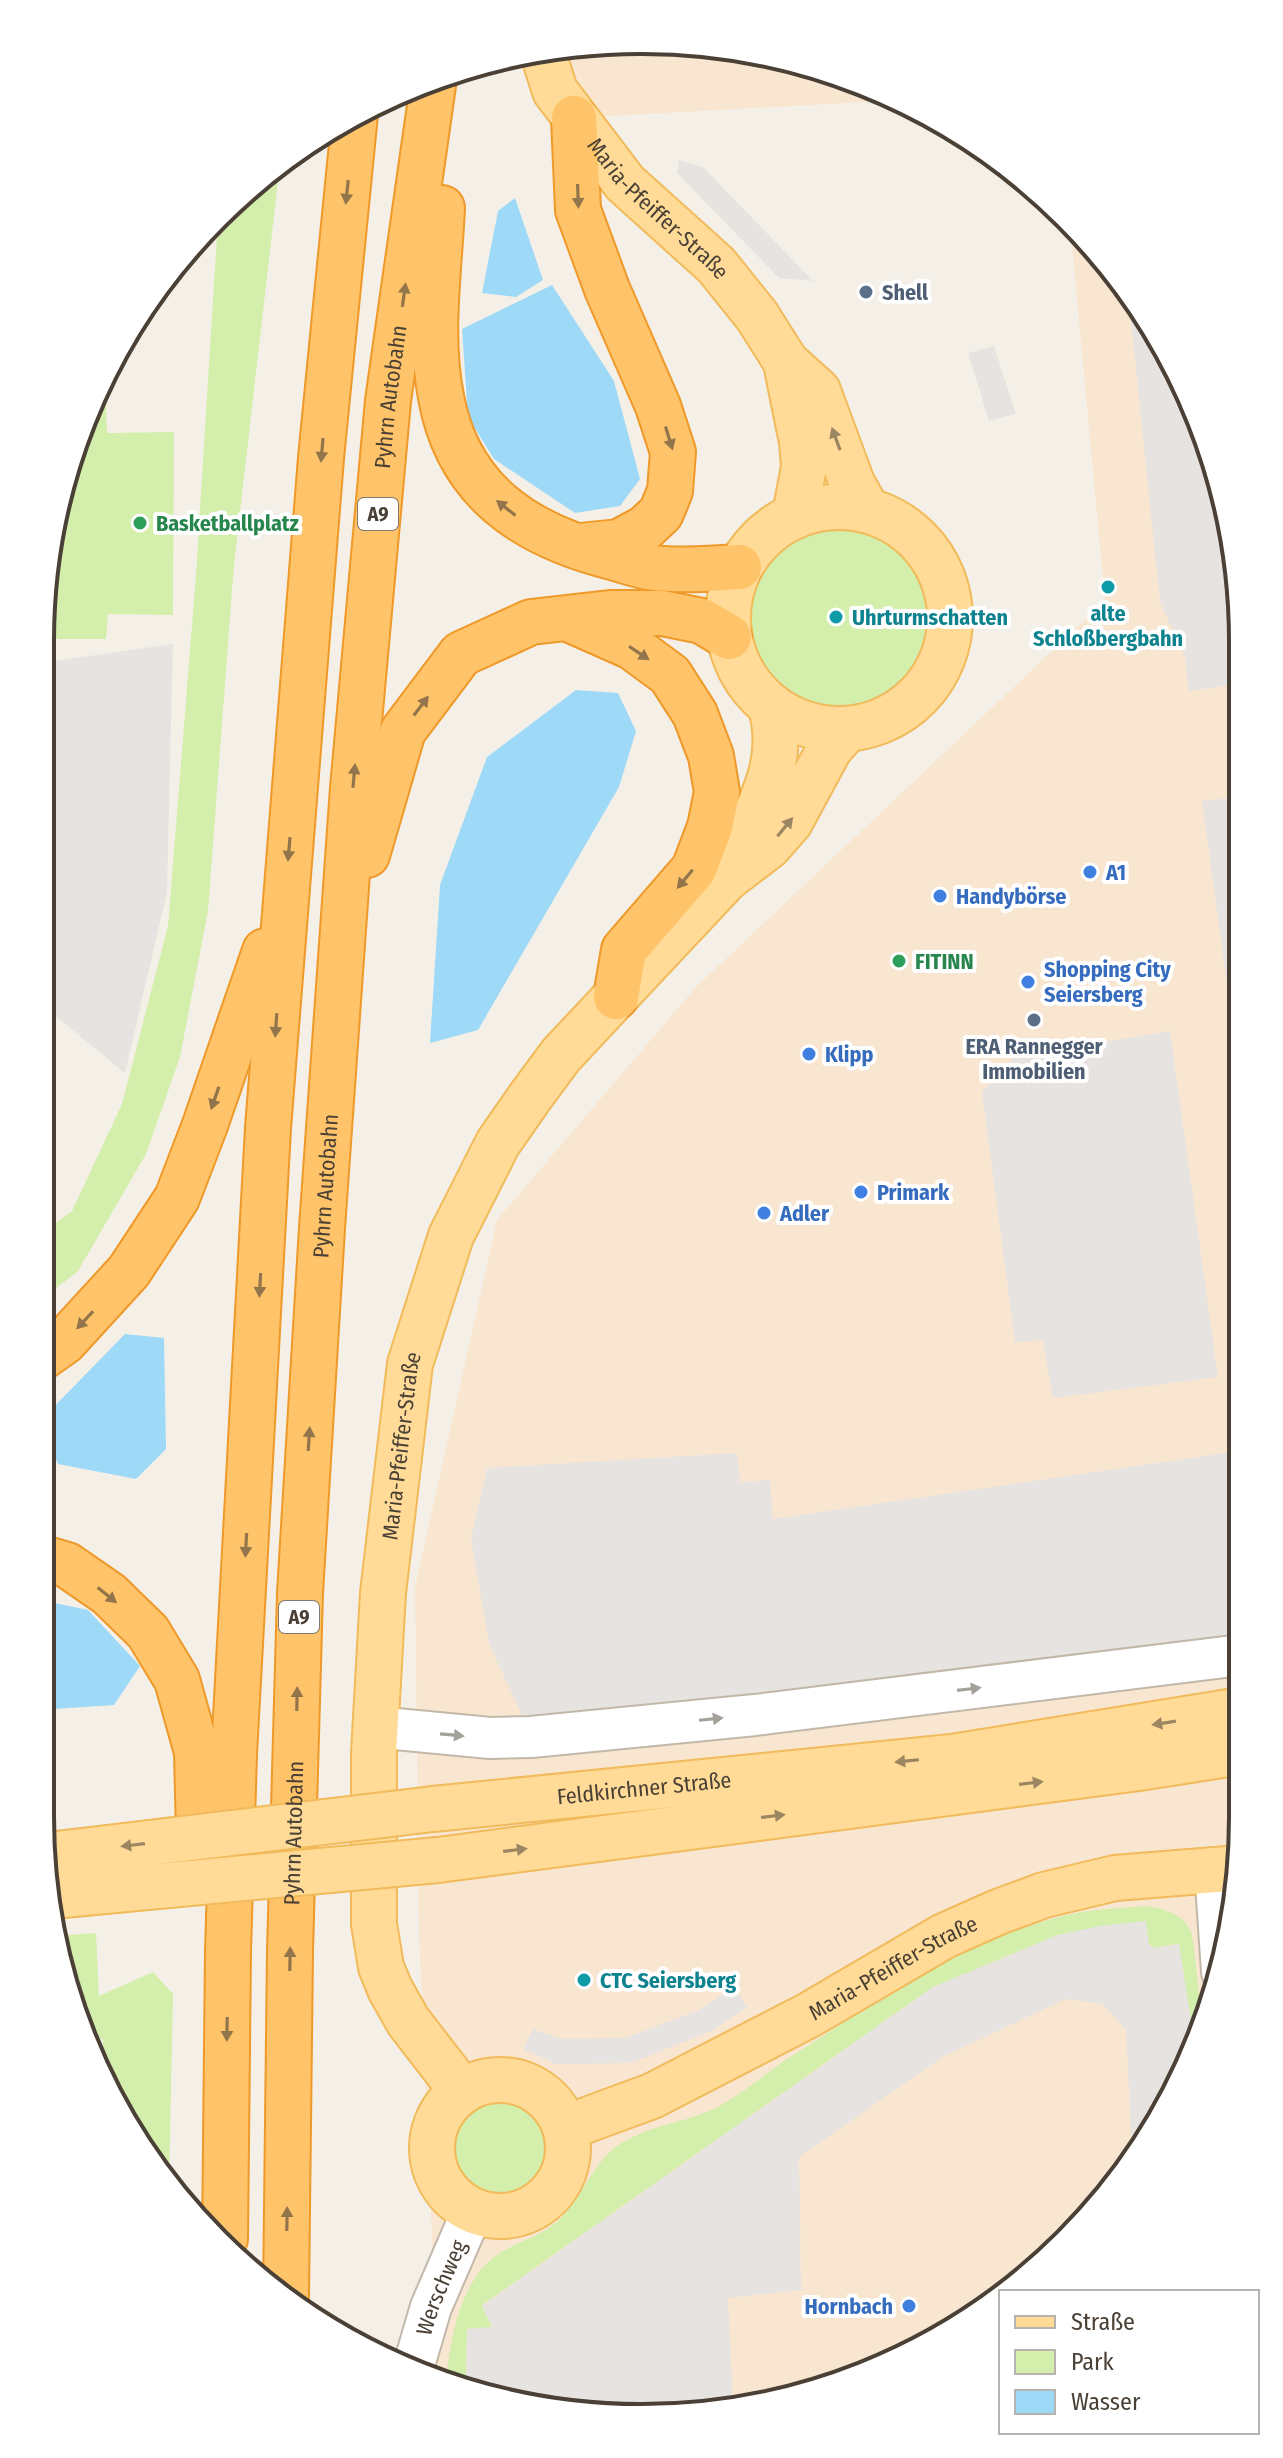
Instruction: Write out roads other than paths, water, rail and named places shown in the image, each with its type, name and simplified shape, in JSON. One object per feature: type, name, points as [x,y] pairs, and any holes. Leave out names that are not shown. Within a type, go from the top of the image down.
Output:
[{"type":"highway","points":[[435,92],[445,129],[436,343],[444,410],[456,446],[478,484],[502,507],[530,526],[573,547],[654,568],[739,567]]},
{"type":"highway","name":"Pyhrn Autobahn","points":[[286,2285],[290,1951],[300,1593],[342,938],[388,401],[432,93]]},
{"type":"highway","points":[[573,547],[619,542],[645,528],[661,513],[670,491],[673,452],[663,419],[607,289],[578,210],[574,118]]},
{"type":"highway","points":[[225,2231],[228,1951],[268,1128],[321,458],[353,130]]},
{"type":"highway","points":[[342,938],[403,731],[461,654],[531,622],[610,613],[662,613],[702,621],[729,637]]},
{"type":"highway","points":[[568,619],[632,647],[670,675],[695,714],[711,756],[717,792],[710,827],[694,869],[624,950],[616,997]]},
{"type":"highway","points":[[54,1349],[129,1271],[177,1198],[285,892]]},
{"type":"highway","points":[[54,1561],[67,1565],[109,1594],[148,1632],[177,1680],[197,1752],[201,1894],[210,1922],[228,1951]]},
{"type":"main road","name":"Maria-Pfeiffer-Straße","points":[[546,62],[555,91],[625,183],[716,265],[757,316],[786,362],[818,391],[852,483],[867,510]]},
{"type":"main road","name":"Maria-Pfeiffer-Straße","points":[[786,362],[804,467],[795,515]]},
{"type":"main road","points":[[824,507],[867,510],[906,528],[931,553],[946,586],[951,619],[942,659],[920,694],[894,715],[847,729],[814,726],[783,714],[747,681],[729,637],[728,600],[739,567],[768,531],[795,515],[824,507]]},
{"type":"main road","name":"Maria-Pfeiffer-Straße","points":[[726,879],[768,788],[777,747],[777,727],[770,705]]},
{"type":"main road","name":"Maria-Pfeiffer-Straße","points":[[462,2091],[408,2021],[390,1989],[381,1967],[374,1924],[375,1727],[383,1593],[410,1364],[451,1236],[498,1143],[561,1055],[726,879],[769,846],[790,822],[830,748],[847,729]]},
{"type":"main road","name":"Feldkirchner Straße","points":[[64,1853],[433,1809],[952,1757],[1229,1712]]},
{"type":"main road","name":"Feldkirchner Straße","points":[[68,1895],[438,1860],[1108,1773],[1229,1754]]},
{"type":"main road","name":"Maria-Pfeiffer-Straße","points":[[565,2128],[652,2096],[809,2015],[944,1936],[998,1912],[1084,1884],[1155,1873],[1227,1868]]},
{"type":"main road","points":[[496,2080],[523,2084],[539,2092],[552,2104],[565,2128],[568,2146],[566,2165],[558,2183],[546,2198],[530,2209],[511,2215],[492,2215],[473,2210],[447,2190],[436,2171],[432,2149],[440,2116],[462,2091],[479,2084],[496,2080]]},
{"type":"street","points":[[375,1727],[490,1738],[531,1737],[755,1715],[1229,1656]]},
{"type":"street","name":"Werschweg","points":[[416,2358],[431,2307],[473,2210]]},
{"type":"water","points":[[515,198],[543,280],[516,297],[482,293],[498,211]]},
{"type":"water","points":[[552,285],[614,381],[640,479],[620,506],[575,513],[494,459],[468,417],[462,329]]},
{"type":"water","points":[[576,690],[618,693],[636,731],[619,787],[478,1030],[430,1043],[440,885],[487,757]]},
{"type":"water","points":[[125,1334],[164,1338],[166,1449],[136,1479],[58,1464],[54,1454],[54,1407]]},
{"type":"water","points":[[54,1603],[88,1610],[140,1666],[114,1705],[54,1709]]},
{"type":"place","name":"Shell","points":[[866,292]]},
{"type":"place","name":"Basketballplatz","points":[[140,523]]},
{"type":"place","name":"alte Schloßbergbahn","points":[[1108,587]]},
{"type":"place","name":"Uhrturmschatten","points":[[836,617]]},
{"type":"place","name":"A1","points":[[1090,872]]},
{"type":"place","name":"Handybörse","points":[[940,896]]},
{"type":"place","name":"FITINN","points":[[899,961]]},
{"type":"place","name":"Shopping City Seiersberg","points":[[1028,982]]},
{"type":"place","name":"ERA Rannegger Immobilien","points":[[1034,1020]]},
{"type":"place","name":"Klipp","points":[[809,1054]]},
{"type":"place","name":"Primark","points":[[861,1192]]},
{"type":"place","name":"Adler","points":[[764,1213]]},
{"type":"place","name":"CTC Seiersberg","points":[[584,1980]]},
{"type":"place","name":"Hornbach","points":[[909,2306]]}]
